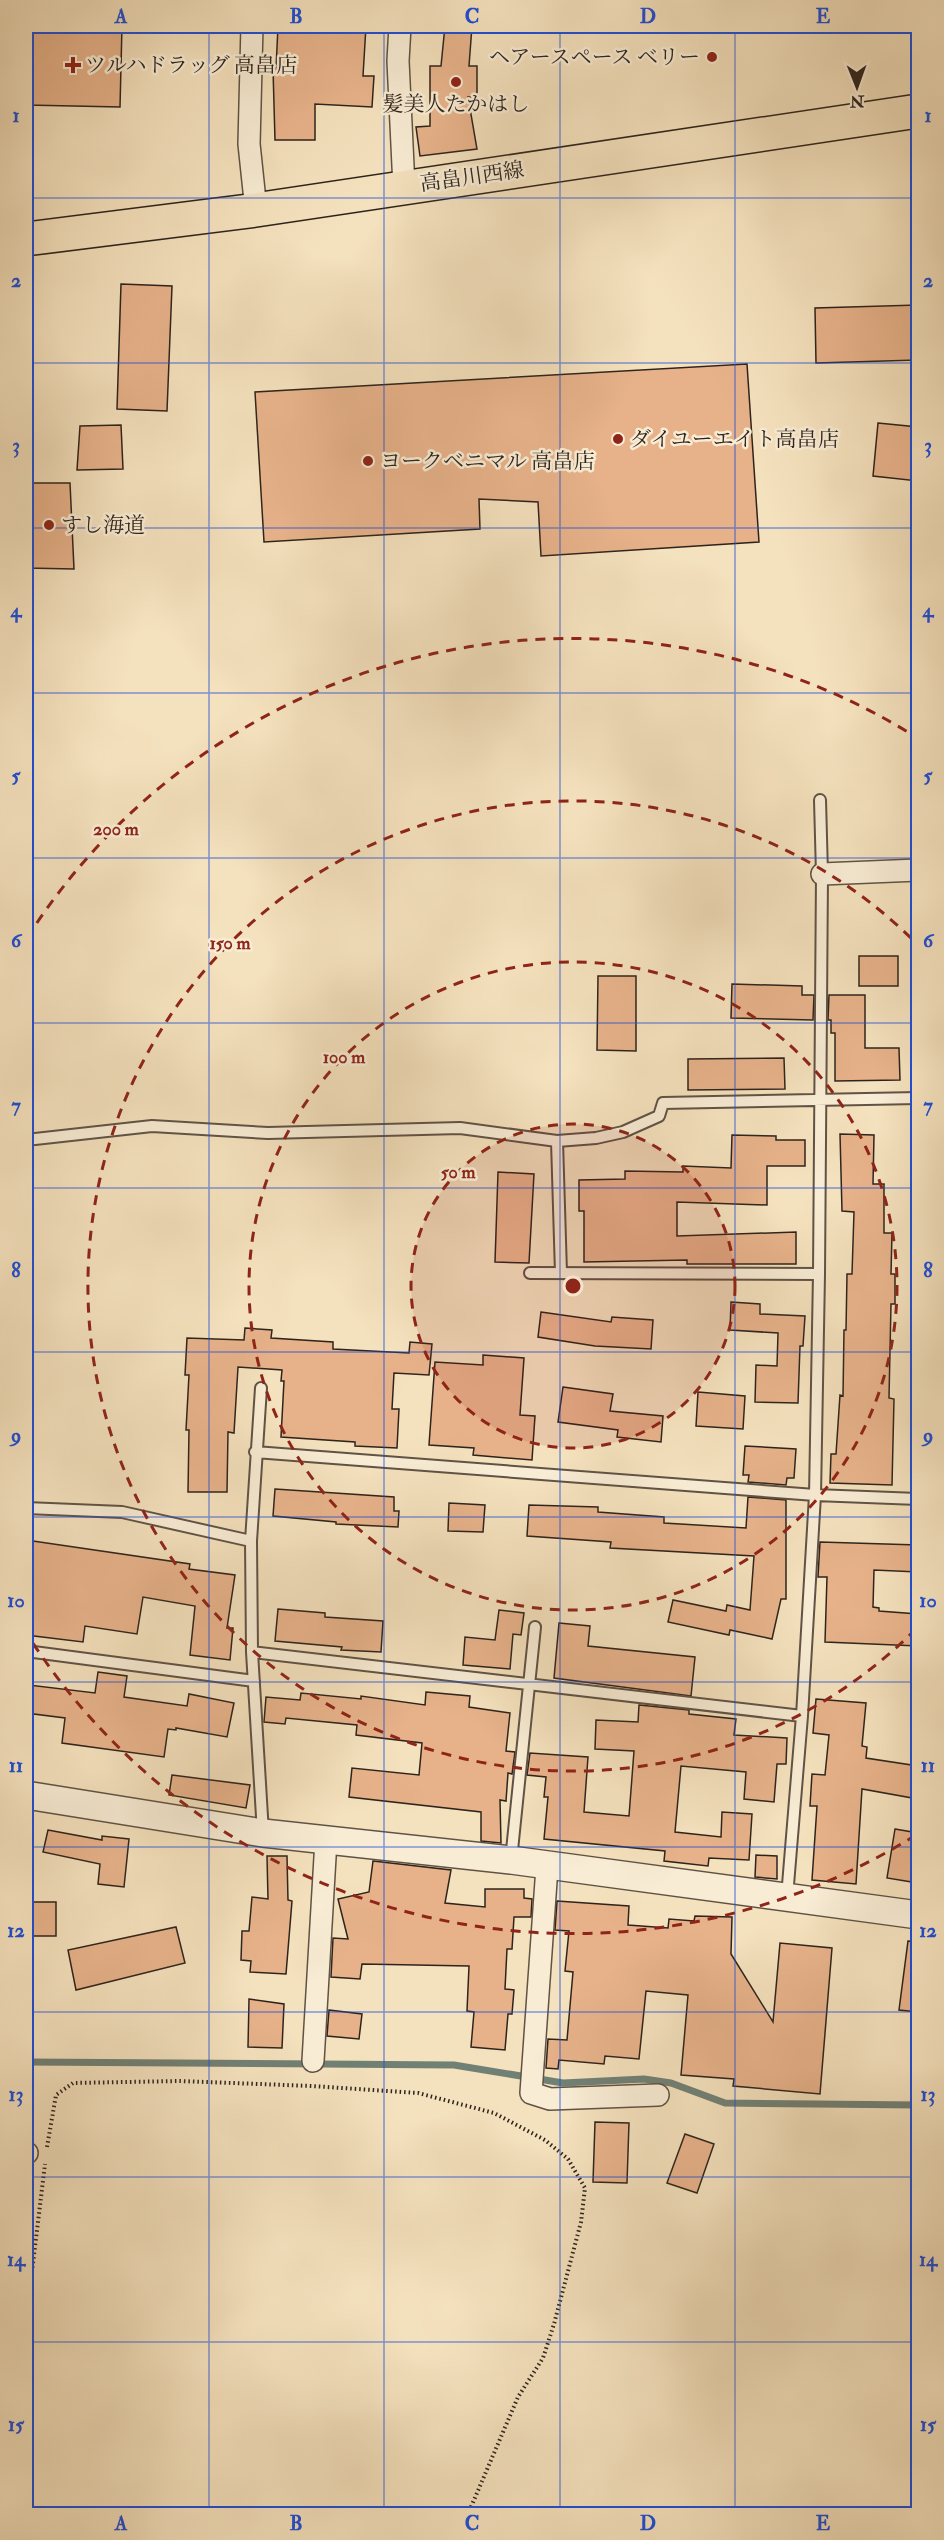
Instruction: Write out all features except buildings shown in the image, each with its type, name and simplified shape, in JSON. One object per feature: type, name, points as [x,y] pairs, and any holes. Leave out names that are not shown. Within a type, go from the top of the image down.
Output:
[{"type":"main road","name":"高畠川西線","points":[[26,239],[256,210],[918,111]]},
{"type":"street","points":[[252,26],[249,144],[256,210]]},
{"type":"street","points":[[400,26],[398,61],[404,187]]},
{"type":"street","points":[[822,874],[918,870]]},
{"type":"street","points":[[26,1795],[263,1833],[511,1860],[547,1867],[918,1915]]},
{"type":"street","points":[[313,2061],[327,1840]]},
{"type":"street","points":[[547,1867],[531,2093],[550,2099],[658,2095]]},
{"type":"lane","points":[[787,1897],[802,1716],[815,1495],[822,874],[820,800]]},
{"type":"lane","points":[[26,1140],[152,1126],[268,1133],[460,1128],[557,1141],[596,1138],[623,1132],[659,1116],[663,1103],[918,1098]]},
{"type":"lane","points":[[557,1141],[561,1273]]},
{"type":"lane","points":[[530,1273],[819,1274]]},
{"type":"lane","points":[[261,1388],[255,1452],[251,1541],[252,1652],[263,1833]]},
{"type":"lane","points":[[255,1452],[815,1495],[918,1499]]},
{"type":"lane","points":[[26,1508],[122,1512],[251,1541]]},
{"type":"lane","points":[[511,1860],[535,1627]]},
{"type":"lane","points":[[26,1651],[254,1682]]},
{"type":"lane","points":[[252,1652],[802,1716]]},
{"type":"path","points":[[26,2321],[36,2154],[56,2095],[73,2082],[179,2081],[418,2093],[494,2113],[545,2140],[568,2159],[585,2188],[581,2222],[543,2358],[518,2397],[468,2514]]},
{"type":"waterway","points":[[26,2062],[454,2065],[563,2083],[644,2079],[671,2083],[725,2103],[918,2105]]},
{"type":"place","name":"ヘアースペース ベリー","points":[[712,57]]},
{"type":"place","name":"ツルハドラッグ 高畠店","points":[[73,65]]},
{"type":"place","name":"髪美人たかはし","points":[[456,82]]},
{"type":"place","name":"ダイユーエイト高畠店","points":[[618,439]]},
{"type":"place","name":"ヨークベニマル 高畠店","points":[[368,461]]},
{"type":"place","name":"すし海道","points":[[49,525]]}]
